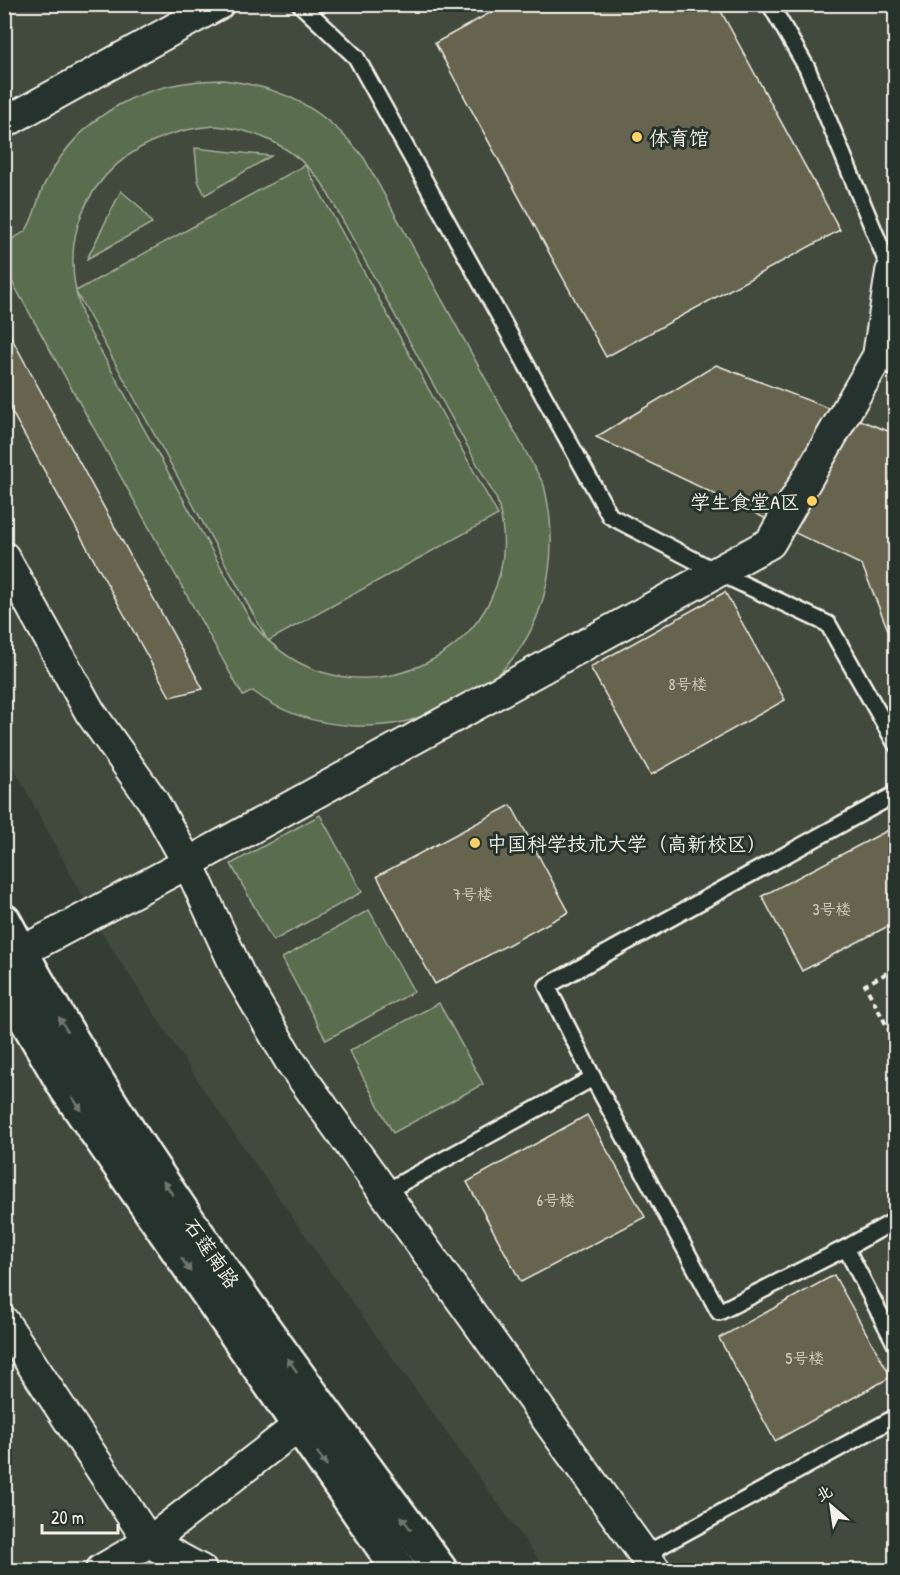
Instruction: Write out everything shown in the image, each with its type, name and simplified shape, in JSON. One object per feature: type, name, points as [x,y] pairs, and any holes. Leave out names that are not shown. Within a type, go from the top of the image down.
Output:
[{"type":"street","points":[[4,123],[219,4]]},
{"type":"street","points":[[21,952],[188,863],[770,543],[887,363],[893,271]]},
{"type":"street","points":[[4,557],[90,712],[153,801],[188,863],[239,974],[290,1061],[649,1563]]},
{"type":"street","name":"石莲南路","points":[[4,921],[105,1094],[207,1247],[440,1570]]},
{"type":"street","name":"石莲南路","points":[[4,981],[66,1088],[399,1570]]},
{"type":"street","points":[[4,1322],[149,1542],[201,1570]]},
{"type":"street","points":[[101,1570],[149,1542],[298,1426]]},
{"type":"lane","points":[[300,4],[356,57],[610,516],[715,572],[828,624],[896,744]]},
{"type":"lane","points":[[770,4],[807,68],[893,271]]},
{"type":"lane","points":[[896,794],[547,986],[593,1078],[718,1312],[846,1248],[896,1220]]},
{"type":"lane","points":[[383,1193],[593,1078]]},
{"type":"lane","points":[[846,1248],[896,1345]]},
{"type":"lane","points":[[649,1563],[896,1417]]},
{"type":"path","points":[[896,968],[865,985],[896,1043]]},
{"type":"shaded area","name":"中国科学技术大学（高新校区）","points":[[9,4],[895,5],[895,1570],[546,1570],[341,1287],[207,1095],[103,935],[5,751],[4,7]]},
{"type":"shaded area","points":[[4,981],[399,1570],[5,1570]]},
{"type":"green space","points":[[224,80],[285,95],[319,114],[334,126],[364,158],[544,485],[551,541],[544,596],[535,622],[522,646],[504,668],[483,687],[427,715],[404,722],[381,725],[341,725],[288,712],[253,691],[243,696],[5,269],[4,243],[23,233],[28,227],[46,181],[61,157],[79,136],[98,118],[120,104],[169,86],[196,81]],"holes":[[[215,126],[261,136],[275,142],[300,159],[322,183],[497,500],[503,553],[490,600],[463,637],[426,663],[382,677],[335,676],[290,658],[271,639],[498,515],[305,165],[76,291],[73,258],[77,227],[88,200],[105,176],[127,156],[153,141],[183,131]],[[76,292],[263,632],[251,621],[84,321]]]},
{"type":"green space","points":[[195,148],[271,156],[205,195],[198,181]]},
{"type":"green space","points":[[121,191],[140,207],[152,223],[87,259]]},
{"type":"green space","points":[[320,815],[362,892],[273,941],[231,864]]},
{"type":"green space","points":[[369,910],[414,992],[326,1040],[282,958]]},
{"type":"green space","points":[[439,1003],[483,1084],[393,1133],[349,1051]]},
{"type":"building","name":"体育馆","points":[[506,4],[717,4],[840,230],[606,357],[435,43]]},
{"type":"building","points":[[4,324],[203,689],[170,697],[4,398]]},
{"type":"building","name":"学生食堂A区","points":[[716,365],[896,434],[896,650],[862,565],[596,437]]},
{"type":"building","points":[[725,592],[785,700],[651,775],[590,667]]},
{"type":"building","points":[[511,805],[569,912],[435,984],[377,876]]},
{"type":"building","points":[[896,826],[896,922],[802,971],[762,896]]},
{"type":"building","points":[[587,1115],[645,1217],[521,1282],[467,1182]]},
{"type":"building","points":[[834,1275],[891,1377],[775,1441],[719,1338]]},
{"type":"place","name":"体育馆","points":[[637,137]]},
{"type":"place","name":"学生食堂A区","points":[[812,501]]},
{"type":"place","name":"中国科学技术大学（高新校区）","points":[[475,843]]}]
